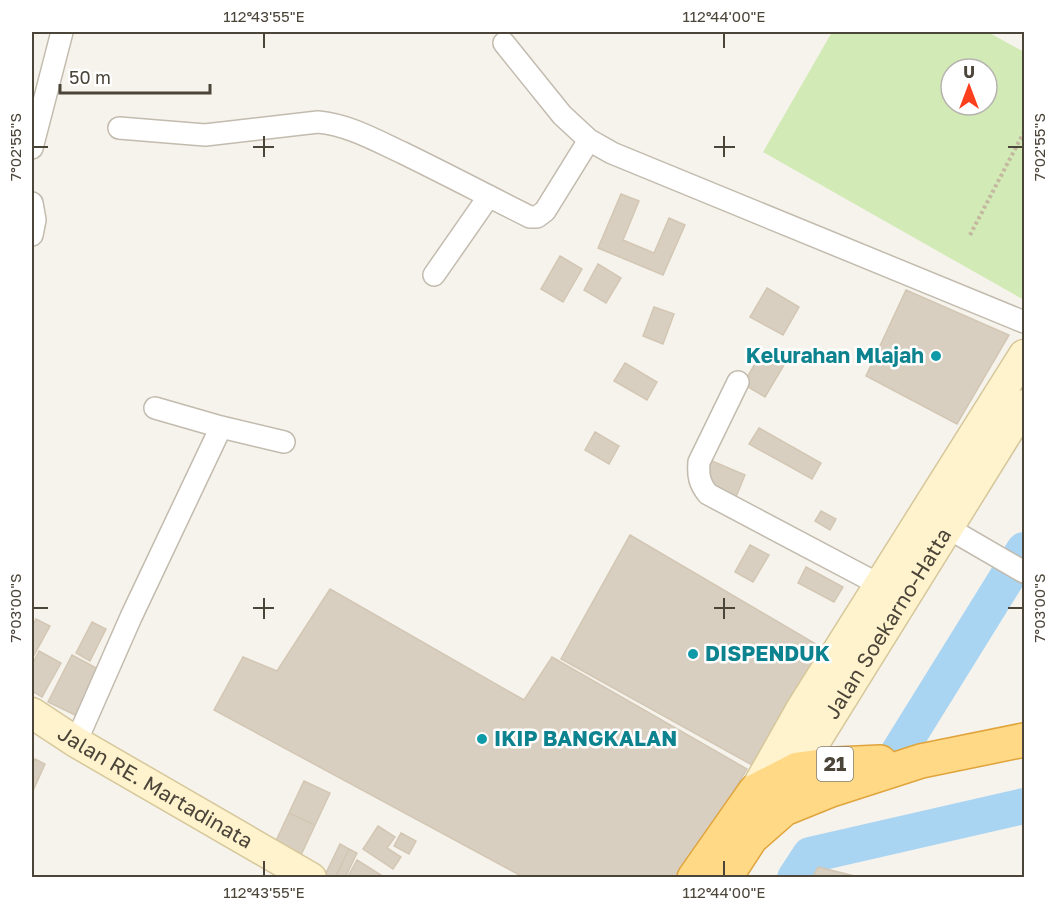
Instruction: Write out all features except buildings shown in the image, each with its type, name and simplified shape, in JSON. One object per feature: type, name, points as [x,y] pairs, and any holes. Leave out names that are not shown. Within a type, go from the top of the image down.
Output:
[{"type":"highway","name":"21","points":[[784,809],[831,790],[921,760],[1024,740]]},
{"type":"highway","name":"21","points":[[755,791],[798,769],[837,764],[921,760]]},
{"type":"highway","name":"Jalan Soekarno-Hatta","points":[[694,878],[755,791]]},
{"type":"highway","name":"Jalan Soekarno-Hatta","points":[[725,878],[751,838],[784,809]]},
{"type":"main road","name":"Jalan Soekarno-Hatta","points":[[751,838],[755,791],[802,708],[1024,355]]},
{"type":"main road","name":"Jalan Soekarno-Hatta","points":[[784,809],[798,769],[1024,405]]},
{"type":"main road","name":"Jalan RE. Martadinata","points":[[32,713],[76,742],[311,878]]},
{"type":"street","points":[[32,148],[62,32]]},
{"type":"street","points":[[504,43],[562,115],[589,140],[612,153],[1024,322]]},
{"type":"street","points":[[119,128],[205,135],[318,122],[335,124],[353,129],[530,217],[541,215],[557,194],[589,140]]},
{"type":"street","points":[[434,275],[489,196]]},
{"type":"street","points":[[32,204],[35,220],[32,235]]},
{"type":"street","points":[[738,382],[699,462],[698,473],[701,486],[708,494],[880,585]]},
{"type":"street","points":[[155,408],[284,442]]},
{"type":"street","points":[[76,742],[131,617],[221,427]]},
{"type":"street","points":[[948,528],[1024,572]]},
{"type":"path","points":[[970,235],[1024,132]]},
{"type":"green space","points":[[832,32],[988,32],[1024,52],[1024,300],[763,152]]},
{"type":"waterway","points":[[895,758],[1024,550]]},
{"type":"waterway","points":[[795,878],[810,855],[1024,806]]},
{"type":"place","name":"Kelurahan Mlajah","points":[[936,356]]},
{"type":"place","name":"DISPENDUK","points":[[693,654]]},
{"type":"place","name":"IKIP BANGKALAN","points":[[482,739]]}]
